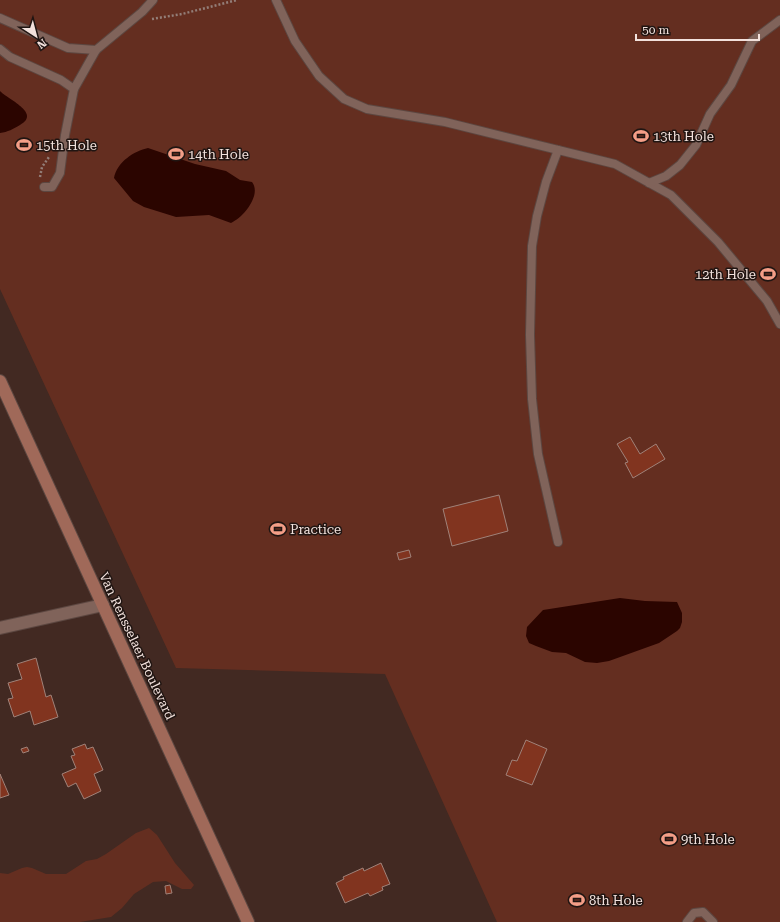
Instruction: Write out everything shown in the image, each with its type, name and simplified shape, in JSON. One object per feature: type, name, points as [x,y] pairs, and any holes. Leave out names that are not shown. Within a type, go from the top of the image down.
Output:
[{"type":"main road","name":"Van Rensselaer Boulevard","points":[[0,381],[248,922]]},
{"type":"street","points":[[0,628],[103,605]]},
{"type":"lane","points":[[44,187],[52,187],[60,173],[74,89],[96,50],[142,12],[153,0]]},
{"type":"lane","points":[[276,0],[299,47],[319,76],[344,99],[367,110],[445,122],[616,164],[671,195],[718,242],[767,301],[780,324]]},
{"type":"lane","points":[[0,18],[68,48],[96,50]]},
{"type":"lane","points":[[650,183],[666,176],[680,165],[696,144],[710,114],[731,84],[752,41],[780,20]]},
{"type":"lane","points":[[0,49],[10,57],[61,80],[74,89]]},
{"type":"lane","points":[[558,150],[546,182],[537,216],[532,246],[530,335],[532,398],[538,454],[558,542]]},
{"type":"lane","points":[[687,922],[694,913],[703,912],[713,922]]},
{"type":"path","points":[[131,21],[171,17],[237,0]]},
{"type":"shaded area","points":[[0,0],[780,0],[780,922],[497,922],[385,674],[176,668],[0,289]]},
{"type":"shaded area","points":[[0,91],[21,106],[27,116],[26,120],[20,125],[0,133]]},
{"type":"shaded area","points":[[148,148],[195,164],[226,171],[240,180],[252,182],[255,193],[250,206],[241,216],[231,223],[209,215],[176,217],[144,207],[133,201],[114,178],[122,162],[137,152]]},
{"type":"shaded area","points":[[620,598],[645,601],[677,602],[682,613],[680,628],[659,643],[609,661],[597,663],[585,662],[566,653],[552,652],[529,643],[526,636],[527,627],[543,610]]},
{"type":"shaded area","points":[[149,828],[157,835],[175,863],[194,885],[191,889],[182,889],[166,881],[153,882],[134,894],[122,908],[111,917],[80,922],[0,922],[0,873],[8,874],[27,867],[46,874],[66,874],[86,861],[97,859],[106,854],[136,833]]},
{"type":"building","points":[[630,437],[640,454],[656,444],[665,459],[633,478],[625,463],[628,462],[617,444]]},
{"type":"building","points":[[499,495],[508,531],[452,546],[443,509]]},
{"type":"building","points":[[409,550],[411,557],[399,560],[397,553]]},
{"type":"building","points":[[36,658],[46,697],[51,695],[58,717],[34,725],[30,711],[14,717],[8,699],[13,698],[8,683],[22,679],[17,664]]},
{"type":"building","points":[[526,740],[547,749],[532,785],[506,775],[512,760],[517,761]]},
{"type":"building","points":[[85,744],[87,749],[93,747],[103,770],[94,774],[101,791],[84,799],[76,783],[68,787],[62,774],[76,768],[71,756],[75,755],[72,749]]},
{"type":"building","points":[[27,747],[29,751],[23,753],[21,749]]},
{"type":"building","points":[[0,774],[9,795],[0,798]]},
{"type":"building","points":[[381,863],[390,884],[382,887],[383,890],[370,896],[368,893],[345,903],[336,883],[344,879],[343,877],[363,868],[364,871]]},
{"type":"building","points":[[170,885],[172,893],[166,894],[165,886]]},
{"type":"place","name":"13th Hole","points":[[641,136]]},
{"type":"place","name":"15th Hole","points":[[24,145]]},
{"type":"place","name":"14th Hole","points":[[176,154]]},
{"type":"place","name":"12th Hole","points":[[768,274]]},
{"type":"place","name":"Practice","points":[[278,529]]},
{"type":"place","name":"9th Hole","points":[[669,839]]},
{"type":"place","name":"8th Hole","points":[[577,900]]}]
